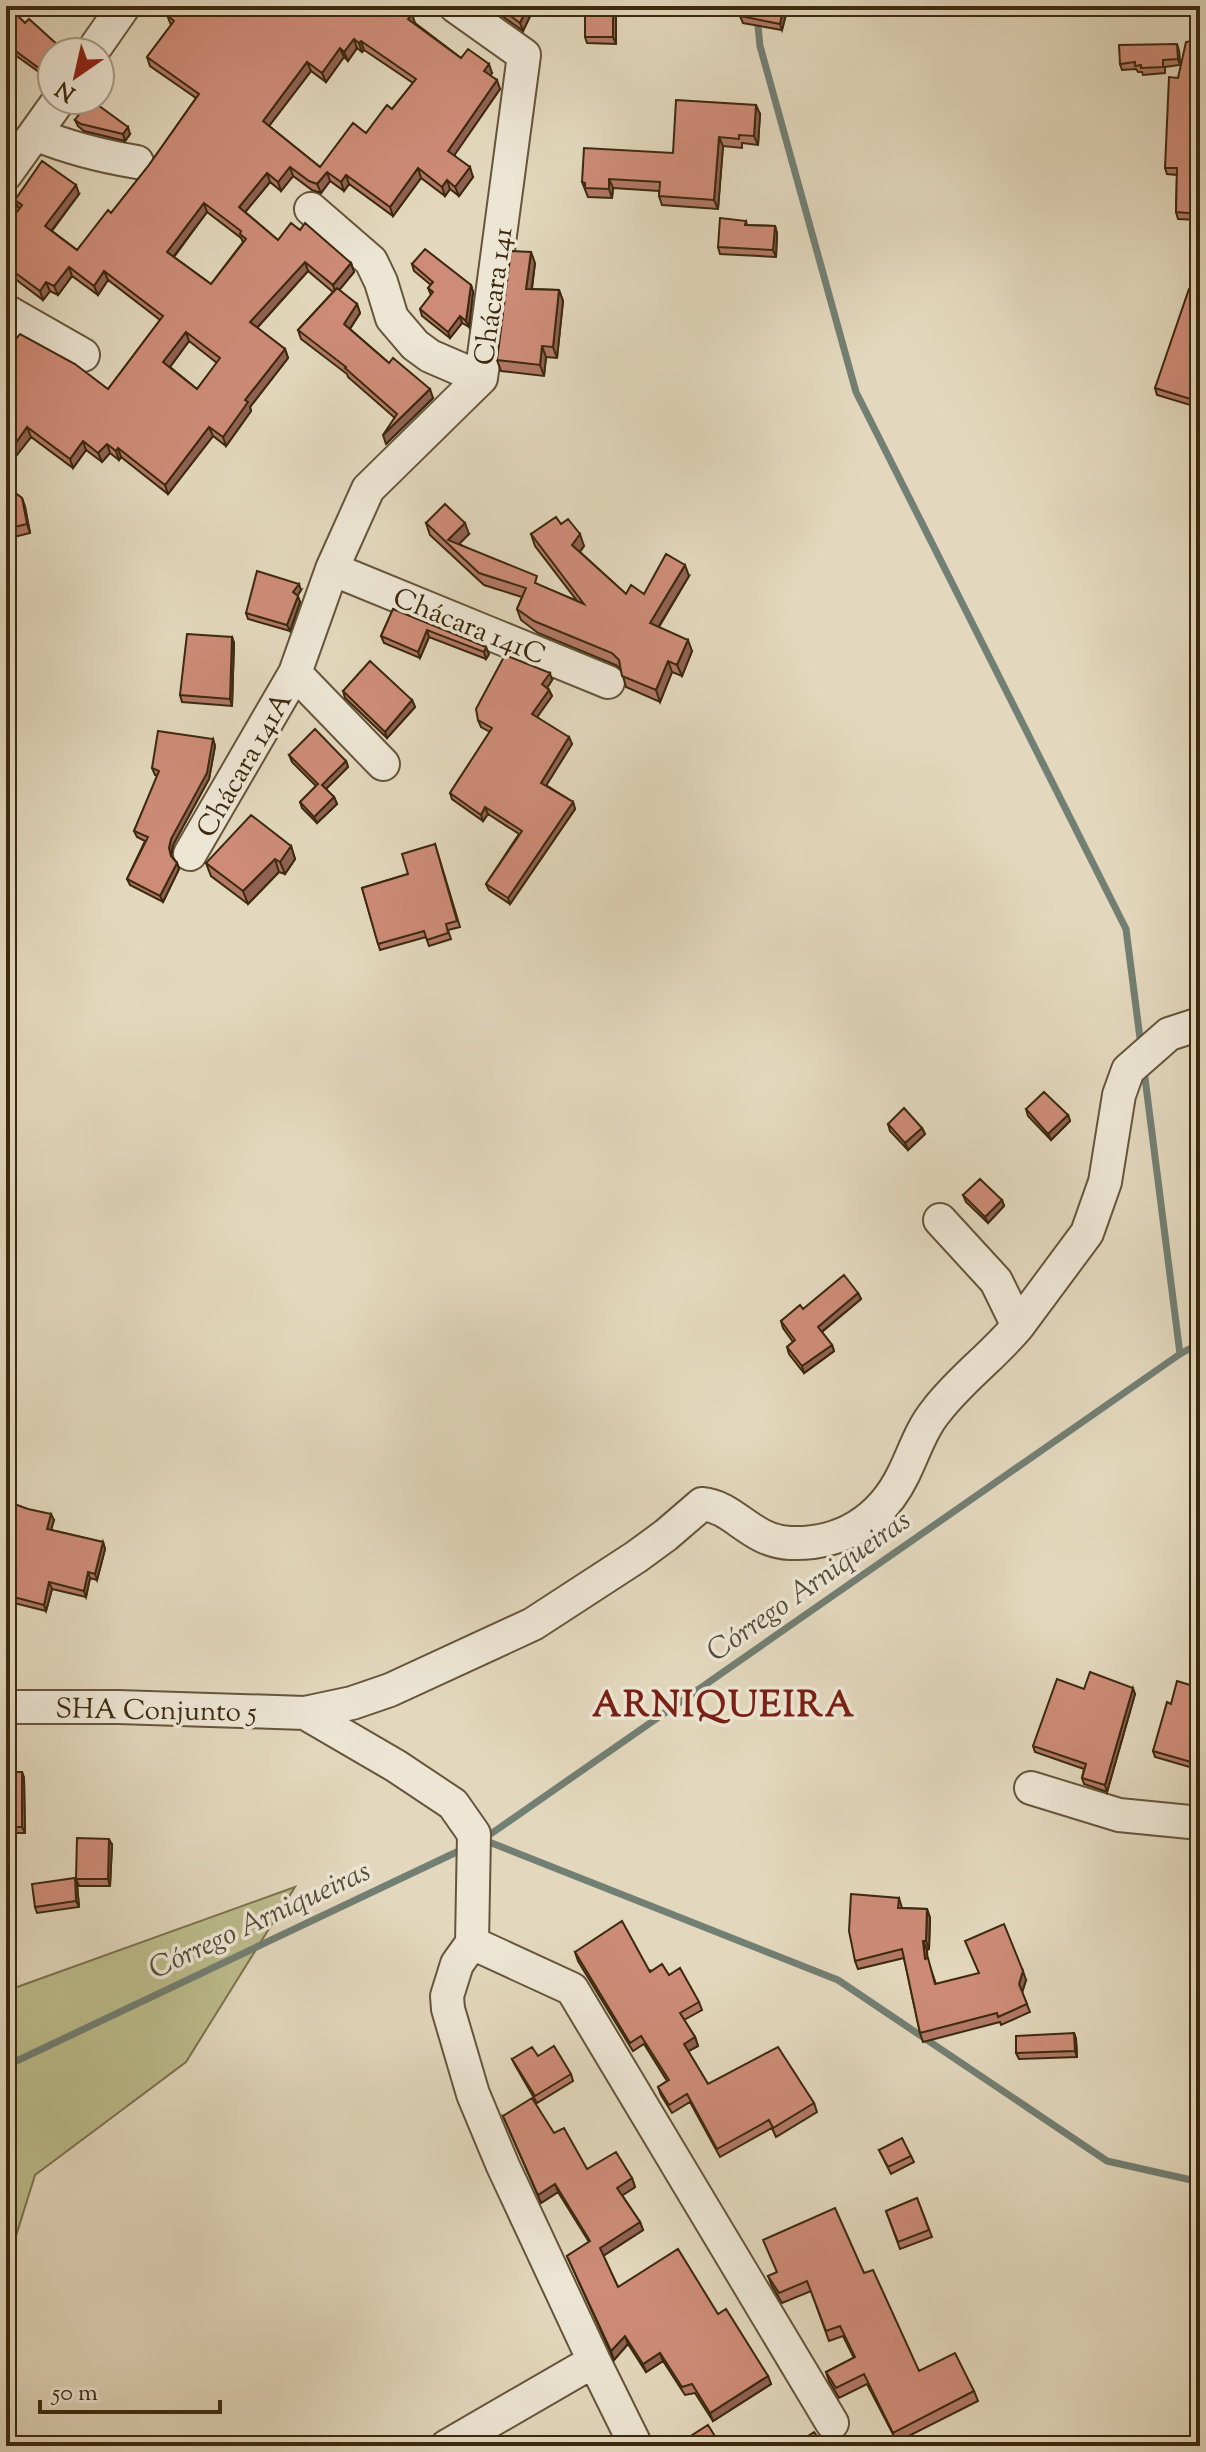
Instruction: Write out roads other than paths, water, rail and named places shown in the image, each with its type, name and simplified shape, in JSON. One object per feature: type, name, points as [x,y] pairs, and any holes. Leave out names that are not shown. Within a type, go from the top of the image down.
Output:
[{"type":"street","points":[[103,36],[124,6]]},
{"type":"street","name":"Chácara 141","points":[[332,569],[368,489],[481,378],[524,55],[455,6]]},
{"type":"street","points":[[6,174],[48,116]]},
{"type":"street","points":[[35,134],[66,147],[137,162]]},
{"type":"street","points":[[311,209],[371,261],[392,318],[415,345],[430,356],[481,378]]},
{"type":"street","points":[[6,311],[83,355]]},
{"type":"street","name":"Chácara 141A","points":[[190,854],[295,673],[332,569]]},
{"type":"street","name":"Chácara 141C","points":[[332,569],[608,682]]},
{"type":"street","name":"Chácara 141A","points":[[295,673],[383,764]]},
{"type":"street","points":[[305,1713],[352,1703],[390,1690],[533,1624],[646,1550],[702,1504],[723,1511],[753,1533],[788,1543],[818,1541],[864,1525],[885,1504],[934,1413],[1018,1326],[1087,1233],[1105,1182],[1119,1095],[1128,1070],[1169,1034],[1200,1024]]},
{"type":"street","points":[[940,1220],[996,1281],[1018,1326]]},
{"type":"street","name":"SHA Conjunto 5","points":[[6,1707],[133,1707],[305,1713]]},
{"type":"street","points":[[305,1713],[396,1766],[453,1804],[474,1834],[472,1943],[457,1964],[447,1996],[469,2080],[503,2166],[636,2446]]},
{"type":"street","points":[[1031,1788],[1119,1815],[1200,1823]]},
{"type":"street","points":[[472,1943],[572,1989],[832,2423]]},
{"type":"street","points":[[447,2446],[594,2361]]},
{"type":"waterway","points":[[756,6],[760,46],[856,392],[1126,929],[1141,1046]]},
{"type":"waterway","points":[[1144,1070],[1180,1354]]},
{"type":"waterway","name":"Córrego Arniqueiras","points":[[485,1838],[1200,1343]]},
{"type":"waterway","points":[[484,1840],[838,1980],[1107,2161],[1200,2182]]},
{"type":"waterway","name":"Córrego Arniqueiras","points":[[6,2066],[463,1849]]},
{"type":"district","name":"ARNIQUEIRA","points":[[724,1703]]}]
